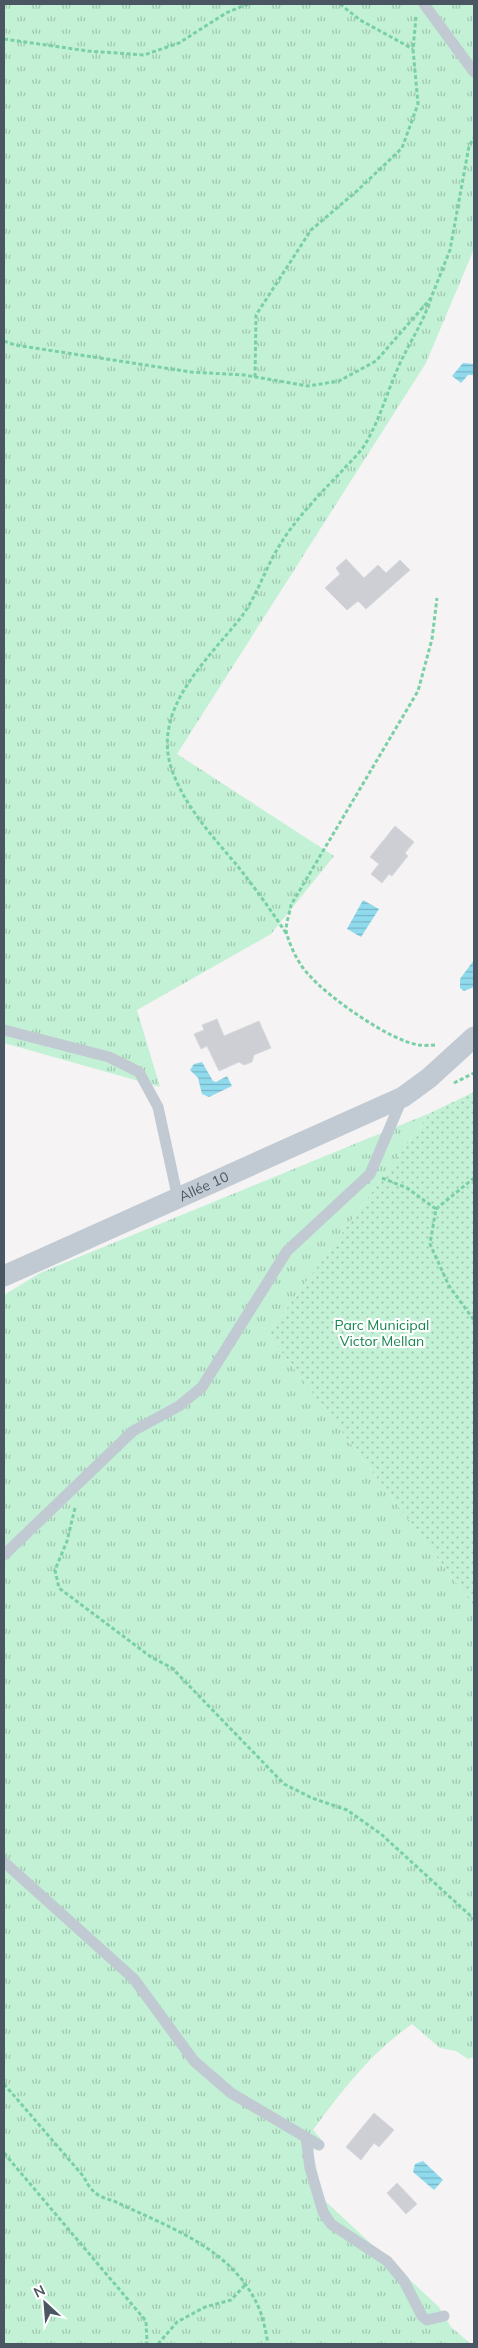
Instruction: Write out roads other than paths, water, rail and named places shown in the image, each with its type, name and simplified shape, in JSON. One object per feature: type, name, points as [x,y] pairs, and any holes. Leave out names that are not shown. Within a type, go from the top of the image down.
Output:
[{"type":"street","name":"Allée 10","points":[[4,1276],[403,1097],[430,1078],[470,1041]]},
{"type":"lane","points":[[424,4],[474,72]]},
{"type":"lane","points":[[4,1030],[109,1057],[139,1072],[158,1107],[178,1199]]},
{"type":"lane","points":[[4,1555],[133,1431],[179,1406],[202,1387],[288,1251],[370,1174],[403,1097]]},
{"type":"lane","points":[[4,1862],[134,1979],[194,2061],[231,2093],[319,2145]]},
{"type":"lane","points":[[306,2137],[310,2168],[323,2212],[331,2224],[387,2261],[404,2281],[422,2316],[427,2320],[444,2316]]},
{"type":"water","points":[[463,363],[474,364],[474,375],[468,375],[461,383],[452,376]]},
{"type":"water","points":[[363,900],[379,909],[361,937],[347,929]]},
{"type":"water","points":[[474,960],[474,987],[464,991],[460,988],[460,979]]},
{"type":"water","points":[[202,1062],[213,1081],[216,1082],[227,1076],[232,1086],[209,1097],[202,1094],[198,1078],[190,1070],[194,1064]]},
{"type":"water","points":[[423,2161],[443,2180],[434,2190],[413,2172],[415,2164]]},
{"type":"park label","name":"Parc Municipal Victor Mellan","points":[[382,1334]]}]
